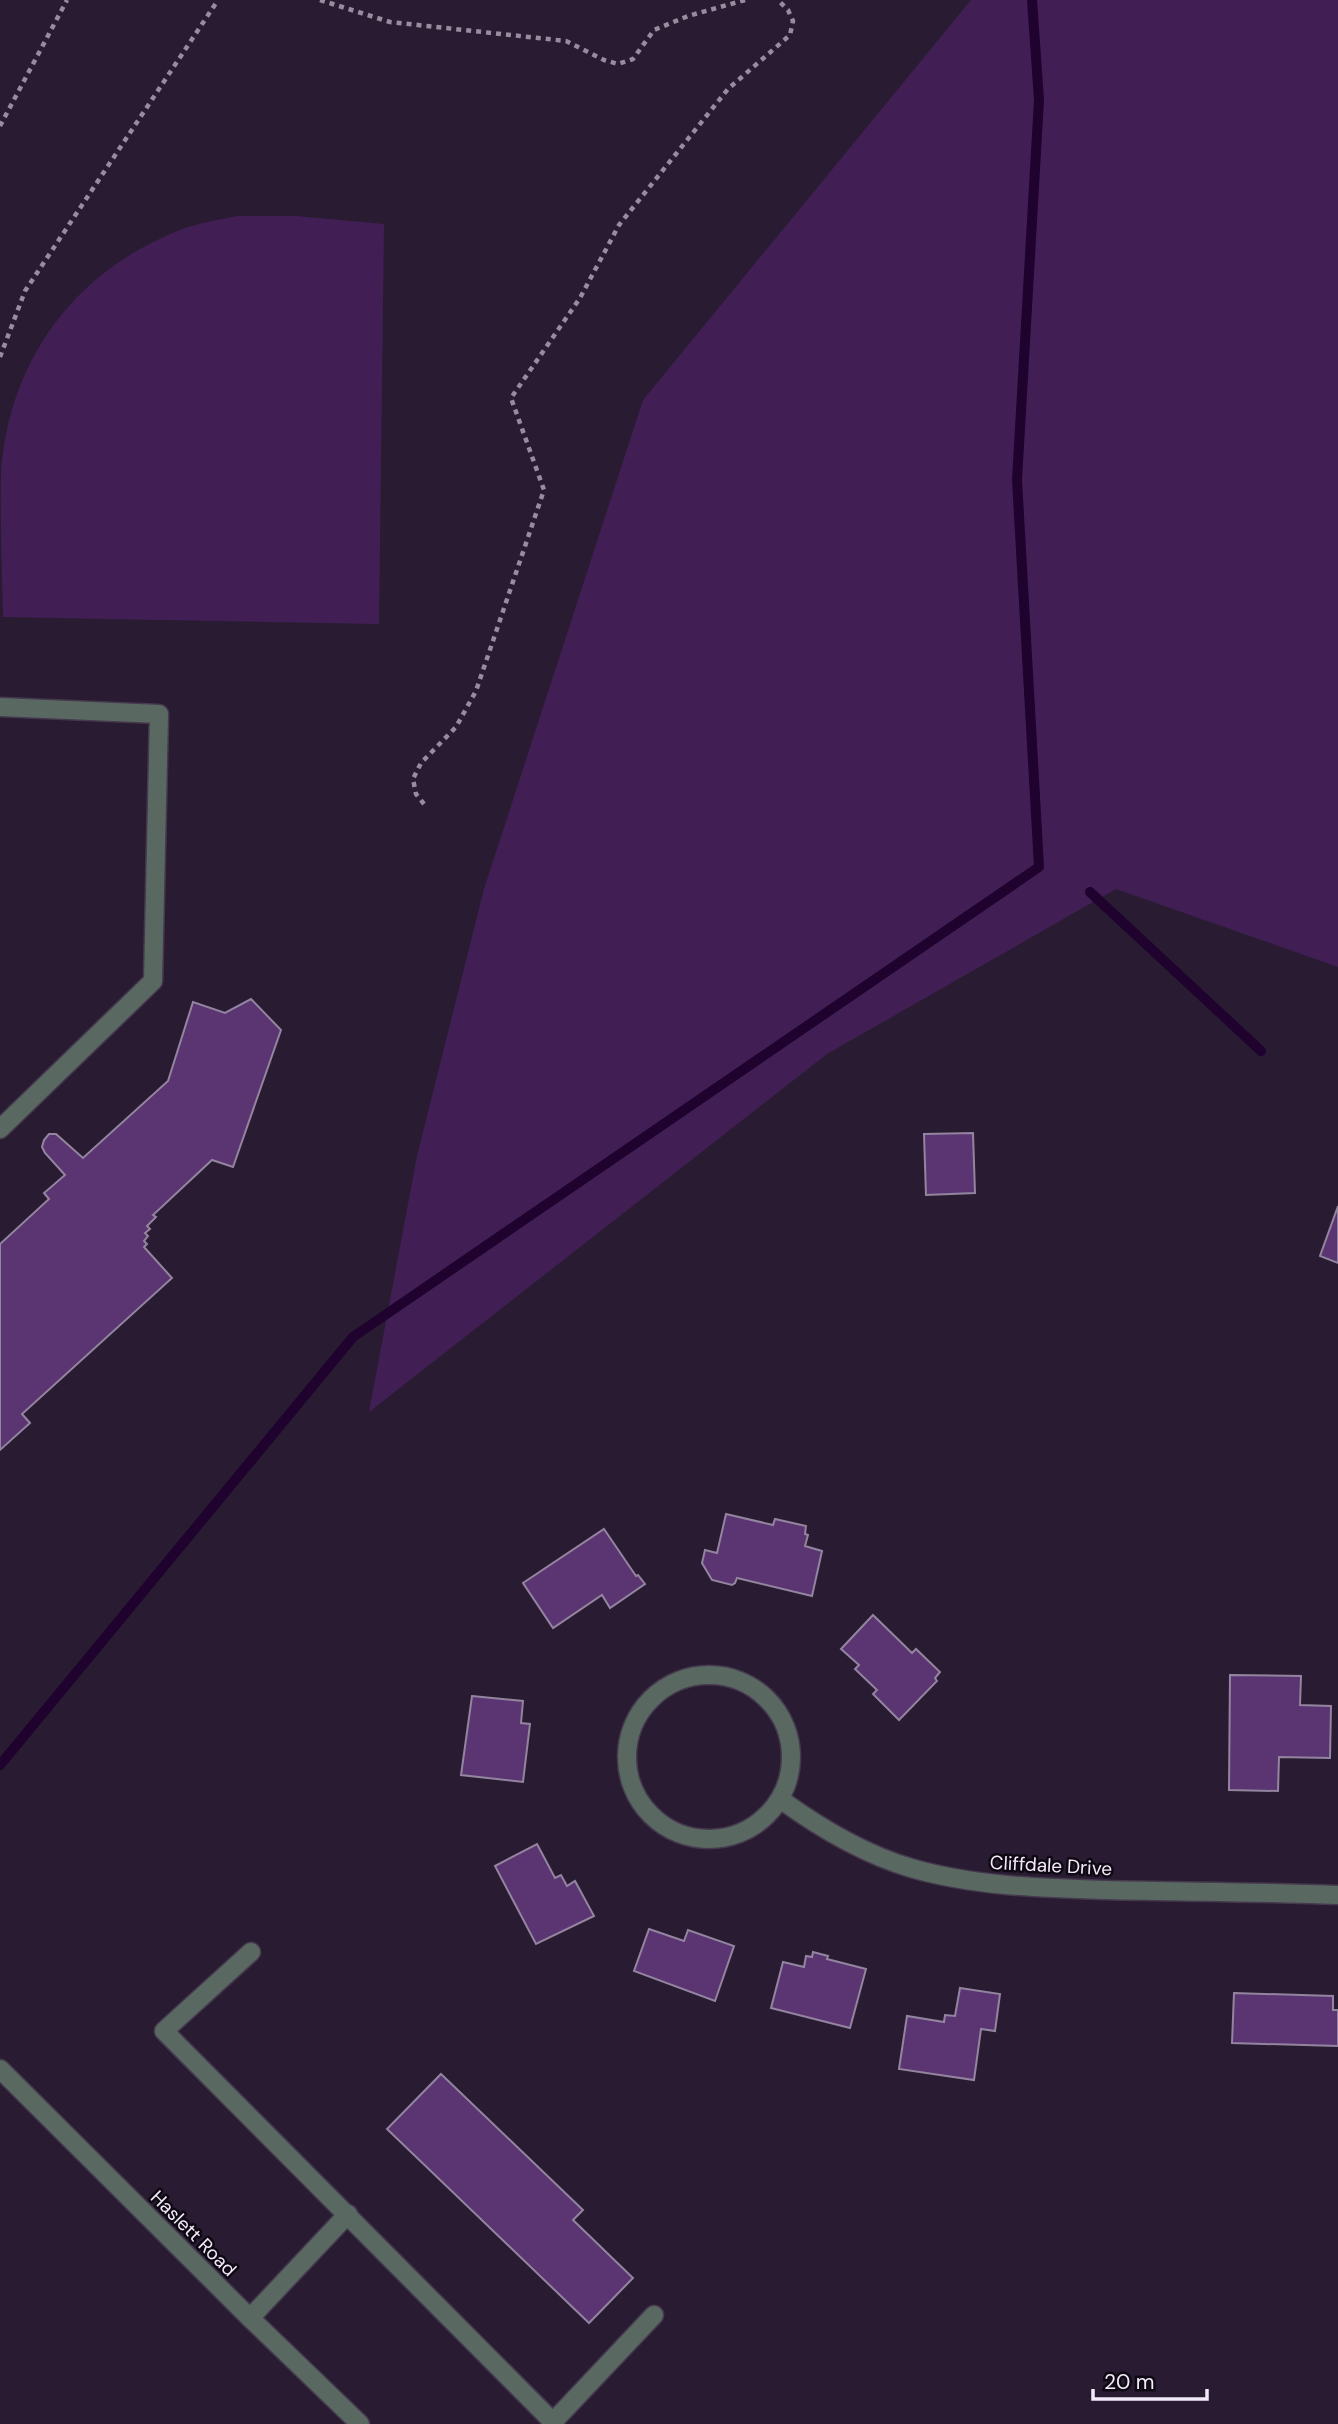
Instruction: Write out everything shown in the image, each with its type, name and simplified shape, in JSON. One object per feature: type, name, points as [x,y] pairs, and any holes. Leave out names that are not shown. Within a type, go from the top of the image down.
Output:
[{"type":"street","points":[[0,707],[159,714],[153,981],[0,1129]]},
{"type":"street","points":[[688,1678],[731,1678],[751,1687],[768,1700],[781,1717],[789,1737],[792,1758],[789,1779],[780,1799],[767,1816],[750,1829],[730,1837],[687,1837],[667,1828],[644,1807],[629,1779],[626,1757],[638,1716],[651,1699],[669,1686],[688,1678]]},
{"type":"street","name":"Cliffdale Drive","points":[[780,1799],[817,1826],[852,1844],[910,1868],[976,1881],[1055,1888],[1338,1895]]},
{"type":"street","points":[[251,1952],[164,2031],[554,2423],[654,2315]]},
{"type":"street","name":"Haslett Road","points":[[0,2069],[360,2424]]},
{"type":"street","points":[[250,2318],[348,2214]]},
{"type":"path","points":[[0,126],[67,0]]},
{"type":"path","points":[[0,357],[25,292],[218,0]]},
{"type":"path","points":[[320,0],[390,22],[566,41],[604,61],[618,64],[632,59],[654,30],[688,16],[746,0]]},
{"type":"path","points":[[424,804],[416,794],[413,779],[421,763],[456,727],[476,691],[544,490],[511,398],[580,298],[619,225],[728,89],[790,35],[793,21],[788,10],[778,0]]},
{"type":"shaded area","points":[[971,0],[1338,0],[1338,967],[1116,889],[827,1054],[369,1412],[417,1156],[484,889],[643,400]]},
{"type":"shaded area","points":[[237,216],[295,216],[384,224],[379,624],[3,617],[1,473],[7,432],[18,393],[33,357],[54,324],[79,295],[109,269],[142,248],[180,230]]},
{"type":"building","points":[[251,999],[281,1030],[233,1167],[212,1160],[153,1215],[156,1217],[147,1226],[150,1229],[145,1233],[148,1236],[144,1247],[172,1278],[22,1414],[30,1423],[0,1450],[0,1244],[49,1199],[44,1193],[65,1175],[45,1153],[42,1147],[44,1140],[49,1134],[56,1134],[83,1158],[168,1081],[193,1002],[225,1013]]},
{"type":"building","points":[[973,1133],[975,1193],[926,1195],[924,1134]]},
{"type":"building","points":[[1338,1206],[1338,1263],[1320,1256]]},
{"type":"building","points":[[726,1514],[773,1525],[775,1519],[806,1526],[805,1534],[808,1535],[805,1546],[822,1551],[812,1596],[737,1578],[732,1585],[712,1580],[702,1563],[705,1550],[717,1553]]},
{"type":"building","points":[[604,1529],[636,1576],[645,1584],[610,1608],[602,1595],[553,1628],[523,1583]]},
{"type":"building","points":[[873,1615],[912,1653],[916,1649],[940,1672],[935,1678],[937,1681],[899,1720],[873,1694],[877,1690],[855,1669],[859,1665],[841,1649]]},
{"type":"building","points":[[1230,1675],[1301,1676],[1300,1705],[1331,1706],[1330,1758],[1279,1757],[1278,1791],[1229,1790]]},
{"type":"building","points":[[472,1696],[523,1701],[521,1723],[530,1724],[523,1782],[461,1775]]},
{"type":"building","points":[[537,1844],[555,1878],[561,1875],[567,1886],[575,1881],[594,1916],[536,1944],[495,1866]]},
{"type":"building","points":[[649,1929],[684,1941],[688,1930],[734,1946],[715,2001],[634,1971]]},
{"type":"building","points":[[813,1952],[828,1956],[827,1959],[866,1969],[850,2028],[771,2008],[783,1962],[804,1967],[806,1956],[812,1957]]},
{"type":"building","points":[[960,1988],[1000,1994],[995,2031],[981,2029],[974,2080],[899,2069],[907,2016],[944,2022],[945,2015],[955,2016]]},
{"type":"building","points":[[1234,1993],[1333,1996],[1333,2010],[1338,2010],[1338,2046],[1232,2043]]},
{"type":"building","points":[[441,2074],[583,2210],[573,2220],[633,2278],[589,2323],[387,2129]]},
{"type":"waterway","points":[[0,1765],[353,1337],[1039,867],[1017,480],[1039,100],[1032,0]]},
{"type":"waterway","points":[[1090,892],[1261,1051]]}]
